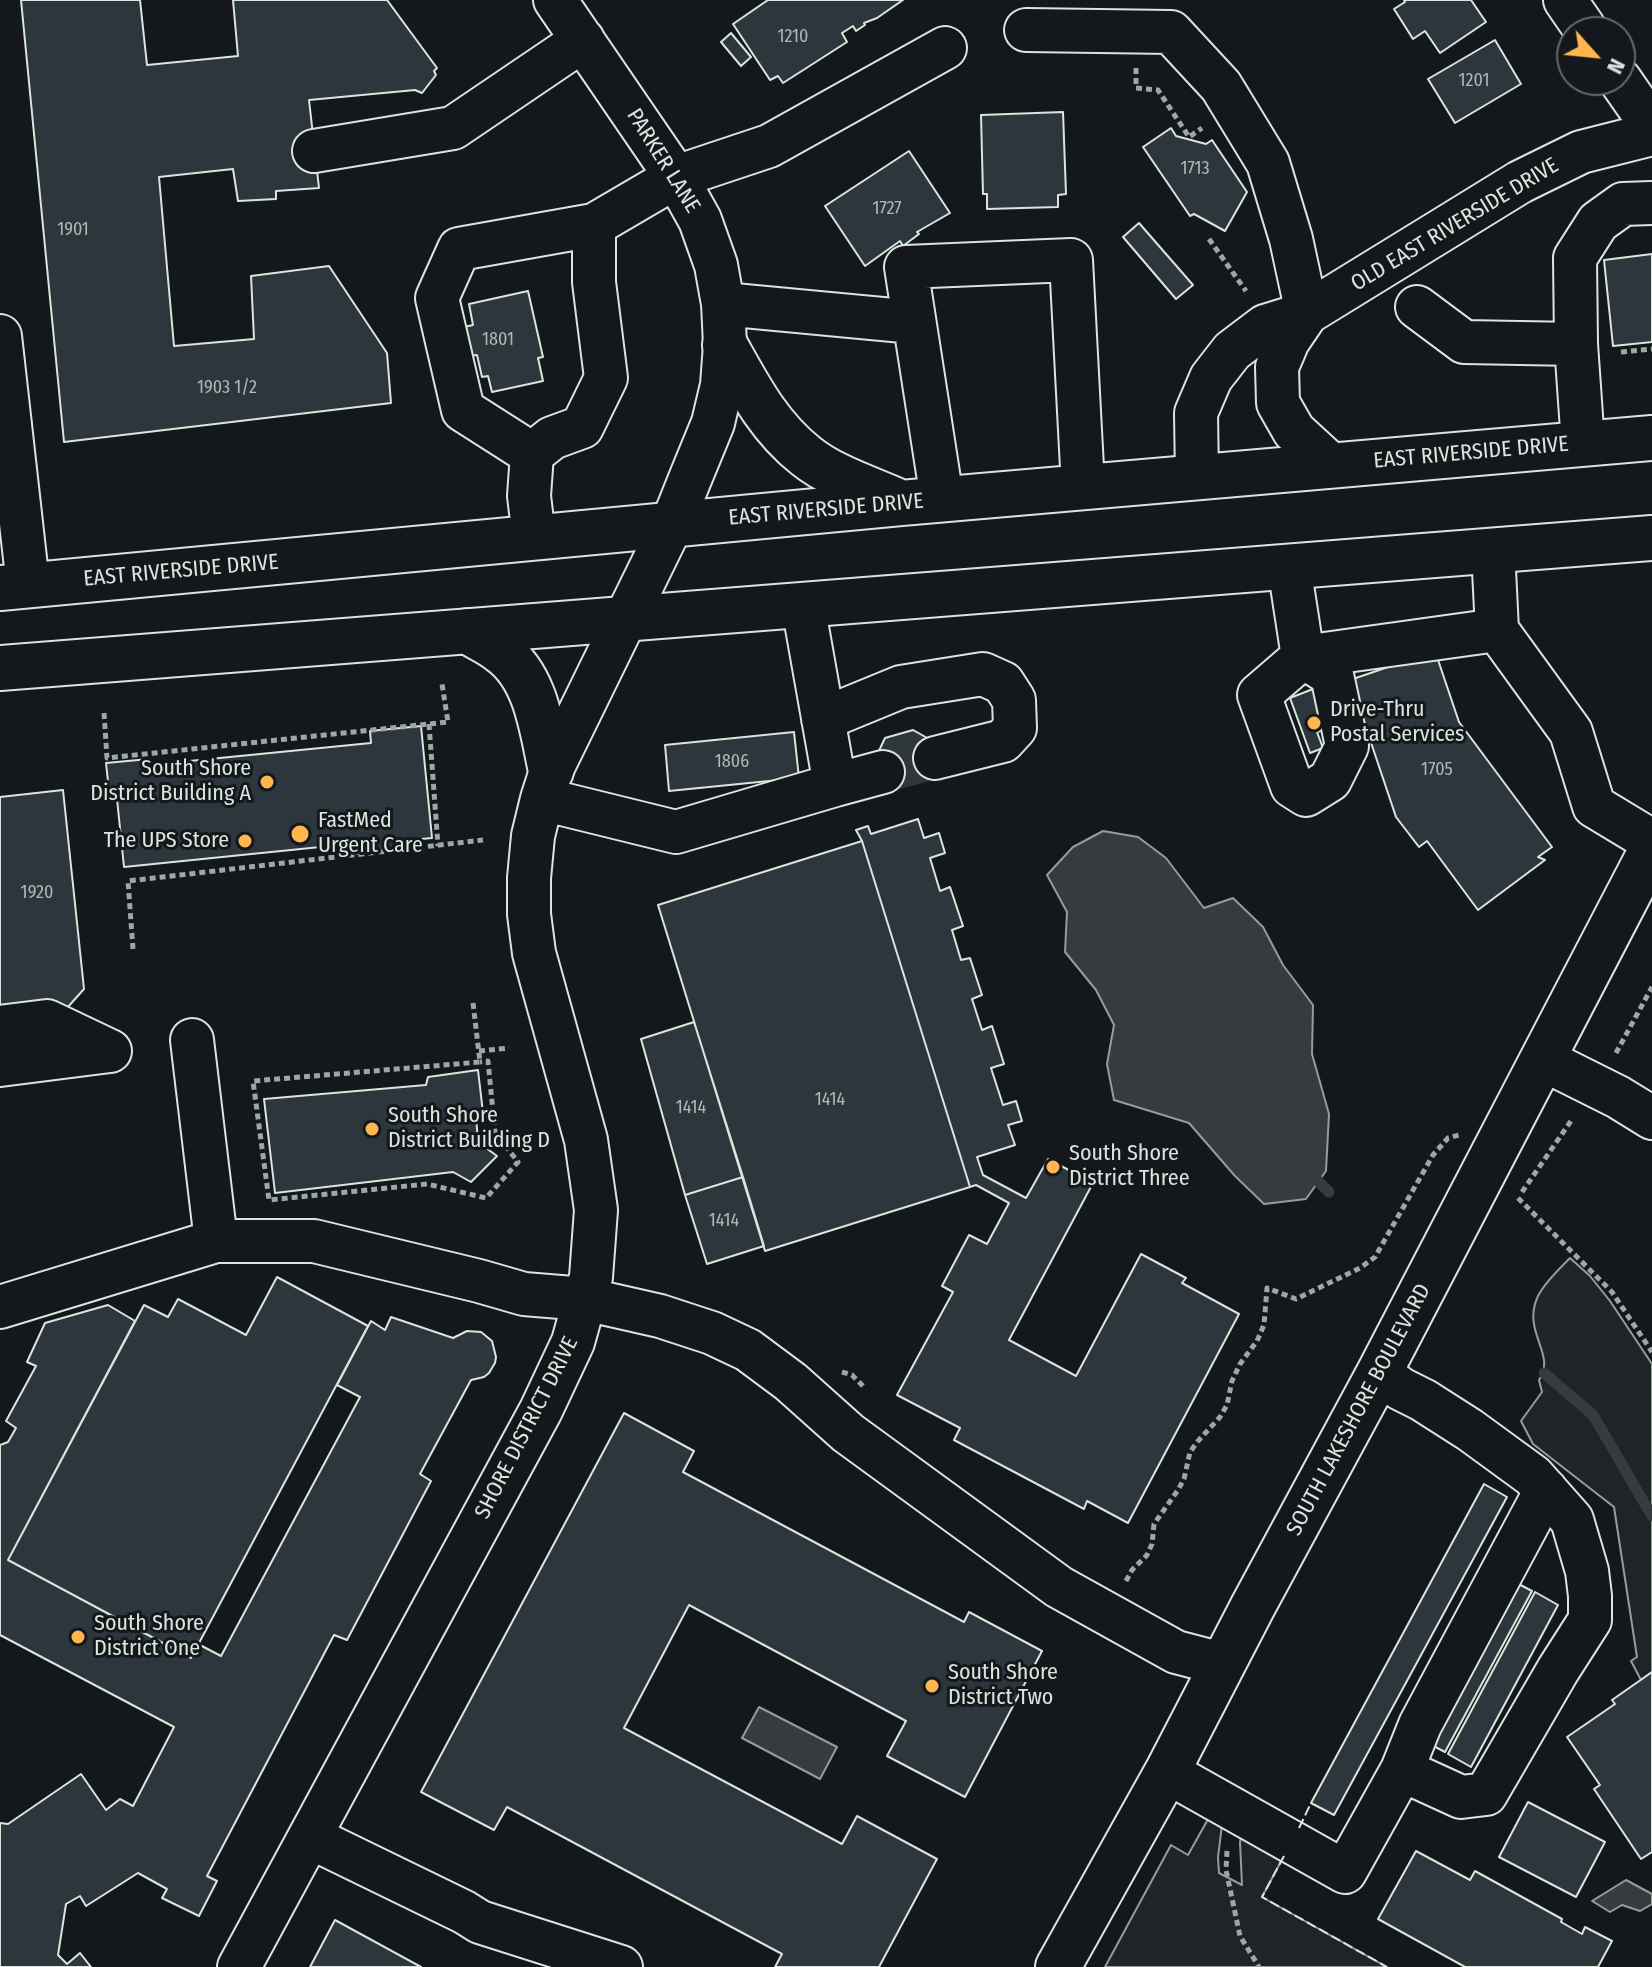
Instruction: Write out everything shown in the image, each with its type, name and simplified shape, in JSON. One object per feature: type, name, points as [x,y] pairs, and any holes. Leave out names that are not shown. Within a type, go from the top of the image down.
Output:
[{"type":"main road","points":[[724,325],[758,404],[780,432],[808,457],[842,477],[921,501]]},
{"type":"main road","name":"EAST RIVERSIDE DRIVE","points":[[14,586],[921,501],[1652,438]]},
{"type":"main road","points":[[0,668],[1652,538]]},
{"type":"main road","points":[[467,631],[503,652],[522,675],[536,703],[546,785]]},
{"type":"main road","name":"SOUTH LAKESHORE BOULEVARD","points":[[1058,1967],[1167,1772],[1379,1373],[1652,849]]},
{"type":"street","points":[[314,151],[453,128],[568,12]]},
{"type":"street","name":"PARKER LANE","points":[[568,12],[676,177],[700,220],[716,265],[724,325],[722,385],[713,423],[672,524],[625,619]]},
{"type":"street","points":[[1026,30],[1171,32],[1221,86],[1268,163],[1291,239],[1307,313]]},
{"type":"street","points":[[532,454],[463,410],[437,298],[459,249],[594,225],[676,177],[769,146],[945,48]]},
{"type":"street","points":[[1631,96],[1652,126]]},
{"type":"street","name":"OLD EAST RIVERSIDE DRIVE","points":[[1197,477],[1196,413],[1211,378],[1232,351],[1265,326],[1307,313],[1520,182],[1581,152],[1652,134]]},
{"type":"street","points":[[1583,444],[1576,344],[1575,258],[1598,222],[1623,204],[1652,203]]},
{"type":"street","points":[[534,537],[529,496],[532,454],[552,438],[582,427],[606,378],[594,282],[594,225]]},
{"type":"street","points":[[921,501],[914,322],[906,267],[1071,260],[1083,487]]},
{"type":"street","points":[[1417,307],[1464,342],[1576,344]]},
{"type":"street","name":"OLD EAST RIVERSIDE DRIVE","points":[[1307,313],[1288,341],[1277,367],[1278,403],[1294,431],[1331,465]]},
{"type":"street","points":[[724,325],[914,322]]},
{"type":"street","points":[[0,336],[14,586]]},
{"type":"street","points":[[1493,550],[1497,630],[1571,732],[1594,806],[1652,841]]},
{"type":"street","points":[[1289,566],[1303,657],[1497,630]]},
{"type":"street","points":[[803,605],[835,785]]},
{"type":"street","name":"SHORE DISTRICT DRIVE","points":[[239,1967],[541,1410],[573,1342],[591,1277],[596,1210],[586,1140],[534,953],[529,878],[533,836],[546,785],[625,619]]},
{"type":"street","points":[[823,719],[901,687],[983,674],[1003,683],[1014,700],[1015,728],[1003,741],[935,758]]},
{"type":"street","points":[[546,785],[676,832],[883,772]]},
{"type":"street","points":[[0,1027],[47,1021],[110,1051],[0,1065]]},
{"type":"street","points":[[192,1040],[216,1241]]},
{"type":"street","points":[[1544,1060],[1618,1097],[1652,1118]]},
{"type":"street","points":[[0,1307],[216,1241],[314,1241],[524,1294],[585,1299],[660,1316],[712,1333],[748,1350],[791,1382],[848,1433],[1059,1587],[1176,1652],[1222,1664]]},
{"type":"street","points":[[1379,1373],[1470,1430],[1533,1476],[1572,1520],[1587,1571],[1590,1596],[1590,1620],[1486,1794],[1461,1797],[1402,1770]]},
{"type":"street","points":[[1167,1772],[1345,1872],[1402,1770],[1420,1725],[1546,1490]]},
{"type":"street","points":[[310,1837],[480,1922],[621,1967]]},
{"type":"path","points":[[1136,31],[1136,88],[1158,90],[1189,137],[1213,121],[1222,138],[1244,124]]},
{"type":"path","points":[[1209,239],[1251,298]]},
{"type":"path","points":[[1621,352],[1652,349]]},
{"type":"path","points":[[104,713],[107,758],[448,722],[442,684]]},
{"type":"path","points":[[429,724],[438,846]]},
{"type":"path","points":[[133,949],[128,881],[483,840]]},
{"type":"path","points":[[473,1003],[480,1062]]},
{"type":"path","points":[[479,1051],[509,1048]]},
{"type":"path","points":[[488,1061],[495,1132],[518,1162],[486,1198],[427,1184],[269,1200],[253,1081],[480,1062],[488,1061]]},
{"type":"path","points":[[1124,1584],[1132,1570],[1147,1555],[1152,1544],[1154,1524],[1184,1479],[1190,1452],[1227,1405],[1232,1381],[1264,1325],[1267,1288],[1296,1299],[1360,1268],[1375,1257],[1433,1155],[1448,1138],[1460,1134]]},
{"type":"path","points":[[1518,1198],[1612,1292],[1652,1352]]},
{"type":"path","points":[[842,1372],[852,1375],[864,1387]]},
{"type":"path","points":[[1231,1808],[1226,1870],[1240,1936],[1259,1967]]},
{"type":"shaded area","points":[[1103,831],[1138,837],[1166,858],[1204,908],[1233,898],[1263,927],[1283,965],[1313,1005],[1312,1054],[1329,1114],[1326,1171],[1306,1199],[1264,1204],[1189,1123],[1114,1100],[1107,1064],[1114,1025],[1096,990],[1065,952],[1067,912],[1047,875],[1073,847]]},
{"type":"shaded area","points":[[1570,1258],[1610,1301],[1652,1364],[1652,1672],[1641,1680],[1631,1661],[1637,1657],[1614,1507],[1533,1444],[1521,1421],[1542,1392],[1539,1380],[1544,1361],[1534,1309],[1544,1286]]},
{"type":"shaded area","points":[[759,1707],[837,1747],[820,1779],[742,1738]]},
{"type":"shaded area","points":[[1212,1812],[1222,1825],[1219,1873],[1242,1885],[1242,1829],[1285,1854],[1262,1897],[1387,1967],[1105,1967],[1171,1845],[1188,1855]]},
{"type":"shaded area","points":[[1626,1880],[1652,1894],[1652,1904],[1640,1911],[1622,1905],[1610,1912],[1592,1901]]},
{"type":"building","points":[[21,0],[140,0],[147,65],[238,56],[233,0],[387,0],[437,68],[434,71],[436,75],[422,93],[415,90],[309,100],[319,188],[276,191],[276,199],[238,201],[233,169],[159,177],[174,346],[254,339],[251,276],[329,266],[387,353],[391,403],[64,442]]},
{"type":"building","points":[[768,0],[903,0],[856,31],[853,26],[842,33],[847,42],[783,83],[778,76],[770,80],[733,24]]},
{"type":"building","points":[[1404,0],[1471,0],[1486,22],[1440,53],[1425,31],[1413,39],[1394,9]]},
{"type":"building","points":[[731,33],[751,57],[741,66],[721,42]]},
{"type":"building","points":[[1495,40],[1521,84],[1455,123],[1428,79]]},
{"type":"building","points":[[1063,112],[1066,194],[1058,195],[1058,207],[987,209],[987,194],[983,194],[981,115]]},
{"type":"building","points":[[1171,128],[1176,136],[1206,144],[1212,140],[1247,192],[1225,231],[1194,214],[1190,216],[1143,147]]},
{"type":"building","points":[[909,151],[950,213],[917,232],[919,234],[903,246],[900,241],[865,266],[825,206]]},
{"type":"building","points":[[1139,223],[1193,285],[1176,299],[1123,237]]},
{"type":"building","points":[[1652,254],[1652,342],[1613,346],[1604,260]]},
{"type":"building","points":[[528,291],[543,357],[538,358],[543,381],[492,392],[488,376],[482,377],[477,355],[470,356],[455,329],[473,325],[469,304]]},
{"type":"building","points":[[1435,651],[1459,722],[1552,847],[1538,857],[1545,860],[1478,910],[1427,841],[1419,847],[1396,817],[1350,680]]},
{"type":"building","name":"Drive-Thru Postal Services","points":[[1313,689],[1327,729],[1317,732],[1323,748],[1310,753],[1290,698]]},
{"type":"building","name":"South Shore District Building A","points":[[421,726],[432,838],[400,841],[401,849],[342,855],[340,845],[124,867],[117,799],[110,800],[106,763],[149,759],[149,765],[371,743],[370,731]]},
{"type":"building","points":[[913,730],[929,739],[938,765],[887,782],[877,755],[885,738]]},
{"type":"building","points":[[794,732],[799,778],[669,791],[665,745]]},
{"type":"building","points":[[63,790],[84,989],[67,1008],[0,1015],[0,797]]},
{"type":"building","name":"South Shore District Three","points":[[918,819],[924,838],[939,833],[945,853],[930,858],[940,891],[950,887],[963,926],[952,930],[961,960],[970,958],[982,995],[972,999],[982,1030],[992,1026],[1004,1064],[991,1068],[1003,1105],[1016,1101],[1022,1121],[1008,1125],[1015,1145],[977,1157],[983,1175],[1026,1198],[1048,1159],[1093,1183],[1009,1340],[1076,1376],[1141,1254],[1186,1278],[1182,1283],[1239,1314],[1128,1523],[1087,1501],[1084,1509],[954,1440],[960,1428],[897,1395],[953,1292],[942,1286],[969,1235],[987,1244],[1009,1203],[976,1185],[970,1187],[856,830],[868,826],[871,834]]},
{"type":"building","points":[[862,841],[970,1187],[765,1251],[658,905]]},
{"type":"building","points":[[694,1022],[743,1177],[685,1195],[641,1039]]},
{"type":"building","name":"South Shore District Building D","points":[[478,1070],[483,1113],[476,1116],[478,1142],[497,1156],[471,1182],[453,1172],[275,1193],[264,1099],[426,1085],[428,1077]]},
{"type":"building","points":[[743,1177],[764,1246],[707,1264],[685,1195]]},
{"type":"building","points":[[277,1277],[368,1326],[191,1658],[8,1560],[144,1305],[168,1317],[178,1299],[246,1335]]},
{"type":"building","name":"South Shore District One","points":[[108,1305],[135,1321],[8,1560],[191,1658],[198,1644],[221,1656],[360,1397],[337,1385],[371,1321],[385,1330],[391,1317],[453,1338],[467,1331],[481,1332],[492,1341],[496,1357],[489,1373],[471,1380],[420,1474],[431,1481],[347,1640],[334,1635],[207,1876],[217,1881],[199,1916],[162,1898],[167,1889],[138,1873],[86,1906],[80,1896],[66,1904],[58,1955],[67,1964],[80,1953],[91,1967],[0,1967],[0,1823],[8,1824],[81,1774],[106,1810],[120,1799],[133,1806],[174,1727],[0,1635],[0,1445],[8,1442],[16,1428],[6,1421],[36,1366],[27,1362],[45,1323]]},
{"type":"building","name":"South Shore District Two","points":[[624,1413],[694,1451],[683,1472],[964,1622],[969,1612],[1042,1651],[965,1797],[887,1756],[906,1721],[689,1605],[624,1728],[842,1844],[857,1816],[937,1859],[879,1967],[775,1967],[782,1954],[507,1807],[494,1830],[421,1792]]},
{"type":"building","points":[[1484,1484],[1507,1497],[1334,1815],[1311,1803]]},
{"type":"building","points":[[1509,1579],[1532,1591],[1445,1752],[1422,1740]]},
{"type":"building","points":[[1535,1592],[1558,1605],[1471,1767],[1448,1754]]},
{"type":"building","points":[[1652,1672],[1652,1852],[1641,1859],[1594,1789],[1600,1785],[1567,1737],[1615,1704],[1612,1700]]},
{"type":"building","points":[[1528,1802],[1605,1842],[1576,1897],[1499,1857]]},
{"type":"building","points":[[1416,1851],[1470,1880],[1475,1871],[1562,1919],[1561,1922],[1582,1934],[1585,1927],[1612,1941],[1598,1967],[1465,1967],[1378,1919]]},
{"type":"building","points":[[335,1920],[421,1967],[310,1967]]},
{"type":"waterway","points":[[1308,1171],[1329,1192]]},
{"type":"waterway","points":[[1544,1373],[1593,1415],[1652,1516]]},
{"type":"tunnel","points":[[883,772],[935,758]]},
{"type":"fence","points":[[1299,1828],[1311,1803]]},
{"type":"fence","points":[[1284,1856],[1262,1897],[1387,1967]]},
{"type":"place","name":"Drive-Thru Postal Services","points":[[1314,723]]},
{"type":"place","name":"South Shore District Building A","points":[[267,782]]},
{"type":"place","name":"FastMed Urgent Care","points":[[300,834]]},
{"type":"place","name":"The UPS Store","points":[[245,841]]},
{"type":"place","name":"South Shore District Building D","points":[[372,1129]]},
{"type":"place","name":"South Shore District Three","points":[[1053,1167]]},
{"type":"place","name":"South Shore District One","points":[[78,1637]]},
{"type":"place","name":"South Shore District Two","points":[[932,1686]]}]
